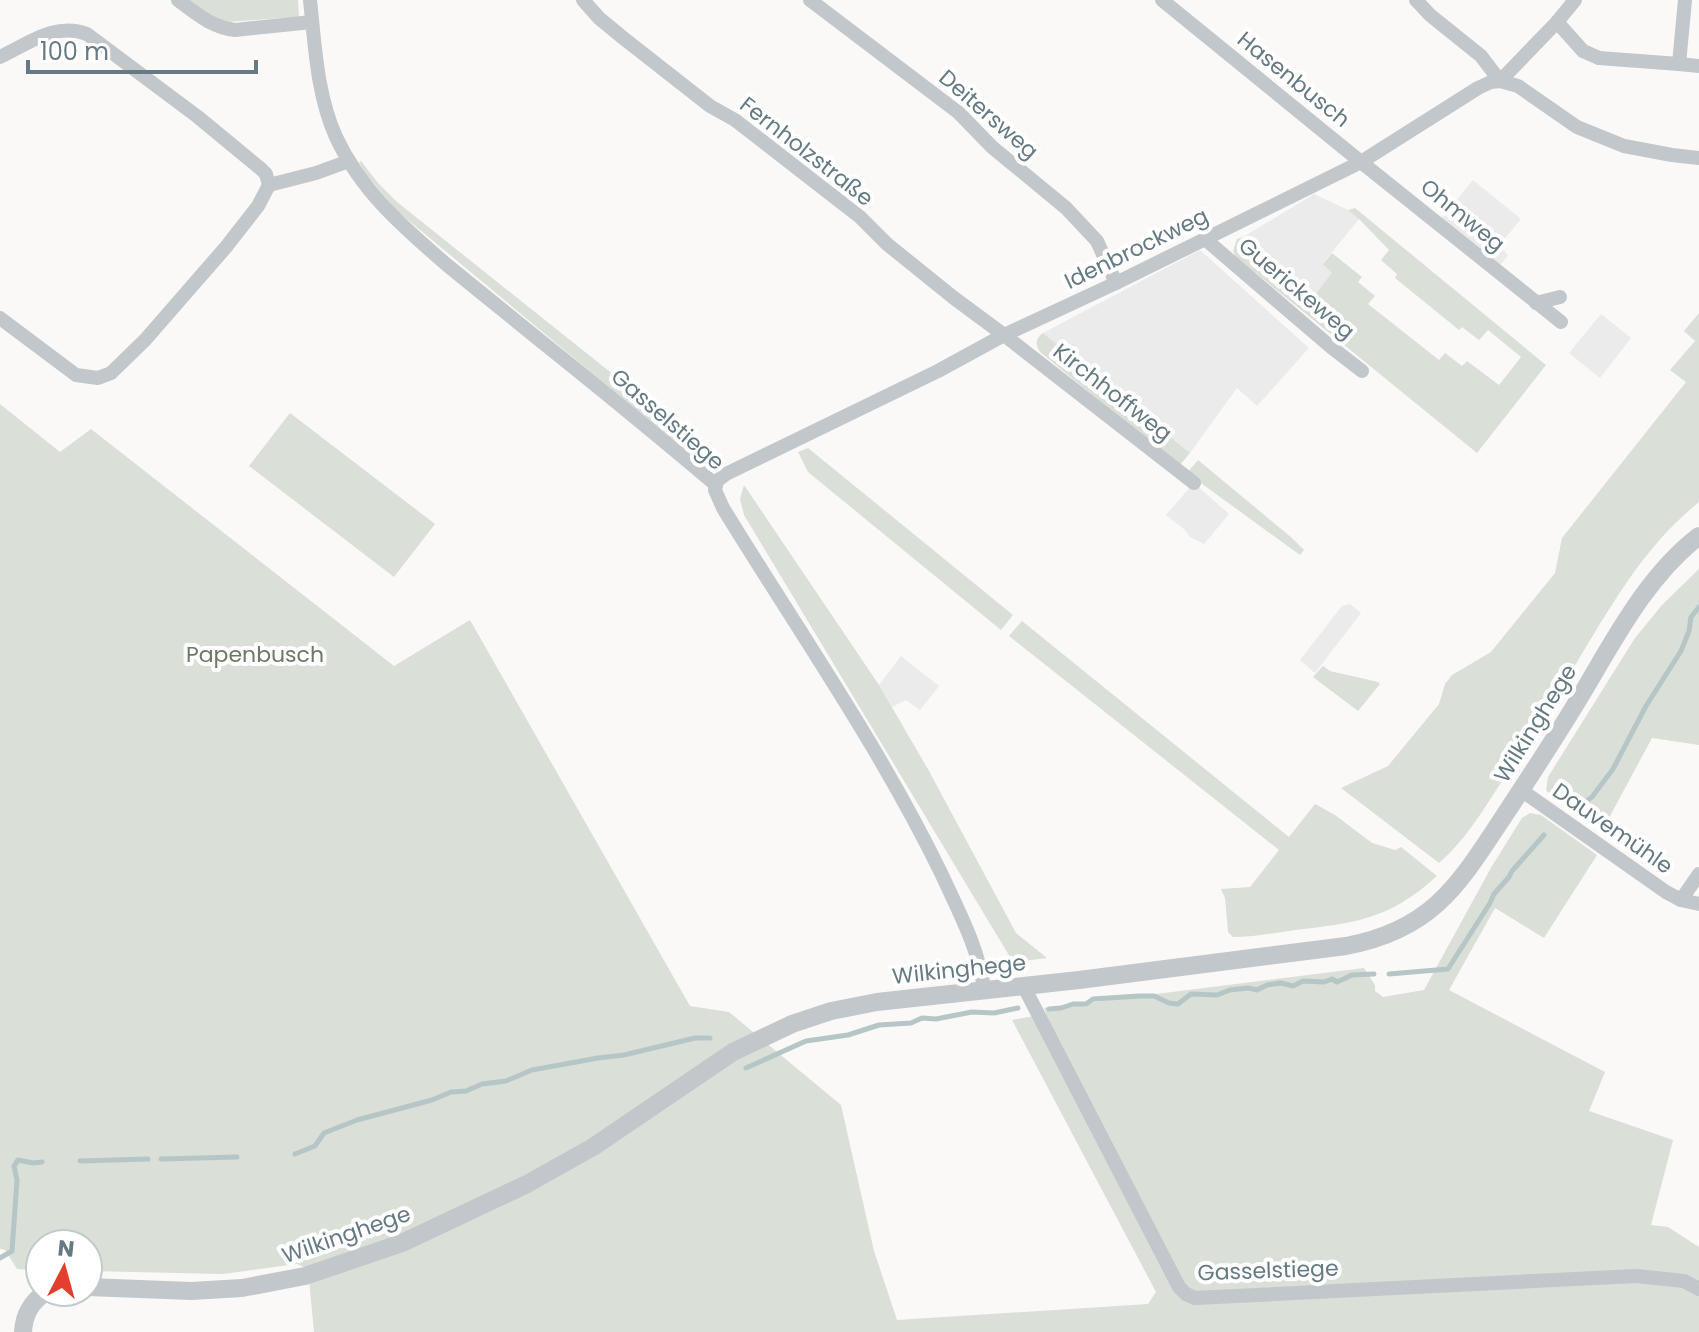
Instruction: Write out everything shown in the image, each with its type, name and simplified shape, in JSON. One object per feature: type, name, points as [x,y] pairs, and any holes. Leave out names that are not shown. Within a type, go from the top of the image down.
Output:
[{"type":"street","points":[[178,0],[209,23],[225,29],[312,22]]},
{"type":"street","name":"Gasselstiege","points":[[310,0],[321,86],[336,136],[366,187],[406,230],[716,485],[715,490],[723,508],[903,799],[963,920],[983,976],[984,989]]},
{"type":"street","name":"Fernholzstraße","points":[[583,0],[622,37],[860,217],[887,244],[1004,335]]},
{"type":"street","name":"Deitersweg","points":[[810,0],[959,113],[992,147],[1066,208],[1097,241],[1116,283]]},
{"type":"street","name":"Hasenbusch","points":[[1162,0],[1361,162]]},
{"type":"street","points":[[1416,0],[1481,56],[1500,81],[1518,86],[1585,132],[1624,146],[1699,158]]},
{"type":"street","name":"Idenbrockweg","points":[[716,485],[726,474],[1361,162],[1478,88],[1500,81],[1575,0]]},
{"type":"street","points":[[1679,64],[1685,0]]},
{"type":"street","points":[[1557,22],[1583,51],[1599,58],[1699,66]]},
{"type":"street","points":[[0,57],[53,31],[70,29],[87,34],[198,117],[261,169],[269,185],[258,206],[226,247],[145,340],[111,373],[98,378],[76,375],[0,318]]},
{"type":"street","points":[[269,185],[349,161]]},
{"type":"street","name":"Ohmweg","points":[[1361,162],[1561,322]]},
{"type":"street","name":"Guerickeweg","points":[[1205,239],[1362,371]]},
{"type":"street","points":[[1536,303],[1560,297]]},
{"type":"street","name":"Kirchhoffweg","points":[[1004,335],[1194,483]]},
{"type":"street","name":"Wilkinghege","points":[[104,1288],[157,1291],[224,1289],[272,1283],[318,1272],[402,1243],[527,1184],[593,1147],[714,1062],[757,1039],[816,1015],[849,1007],[984,989],[1346,946],[1385,936],[1416,920],[1447,895],[1471,866],[1541,762],[1644,596],[1668,566],[1699,536]]},
{"type":"street","name":"Dauvemühle","points":[[1521,790],[1666,892],[1699,904]]},
{"type":"street","name":"Dauvemühle","points":[[1681,900],[1699,874]]},
{"type":"street","name":"Gasselstiege","points":[[1023,985],[1179,1287],[1186,1294],[1195,1298],[1636,1276],[1684,1281],[1699,1289]]},
{"type":"street","points":[[23,1332],[30,1308]]},
{"type":"shaded area","points":[[1473,180],[1521,219],[1499,246],[1508,255],[1498,268],[1440,220]]},
{"type":"shaded area","points":[[1314,194],[1348,210],[1359,219],[1323,263],[1333,273],[1314,296],[1243,237]]},
{"type":"shaded area","points":[[1200,250],[1309,348],[1257,406],[1237,388],[1190,453],[1043,333]]},
{"type":"shaded area","points":[[1601,314],[1631,338],[1600,378],[1569,353]]},
{"type":"shaded area","points":[[1194,483],[1229,514],[1204,544],[1190,537],[1166,515]]},
{"type":"shaded area","points":[[1350,604],[1361,613],[1315,673],[1300,660],[1342,606]]},
{"type":"shaded area","points":[[901,656],[939,686],[920,710],[906,700],[892,707],[879,685]]},
{"type":"green space","points":[[188,0],[298,0],[299,17],[225,22],[216,20]]},
{"type":"green space","points":[[361,161],[397,202],[654,407],[696,447],[708,465],[705,467],[396,210],[363,170]]},
{"type":"green space","points":[[1355,208],[1546,365],[1477,453],[1236,257],[1233,251],[1237,239],[1243,237],[1314,296],[1332,273],[1323,264],[1332,253],[1362,277],[1358,282],[1375,296],[1368,304],[1439,360],[1445,353],[1462,366],[1467,361],[1499,385],[1521,357],[1488,330],[1479,340],[1462,327],[1459,330],[1395,278],[1397,274],[1381,260],[1389,250],[1348,210]]},
{"type":"green space","points":[[1699,313],[1699,502],[1665,534],[1638,567],[1589,642],[1511,774],[1497,766],[1498,773],[1504,778],[1466,834],[1439,863],[1341,788],[1388,766],[1439,704],[1445,684],[1452,675],[1491,652],[1555,573],[1562,538],[1686,382],[1670,370],[1695,341],[1684,331]]},
{"type":"green space","points":[[1043,333],[1190,453],[1179,466],[1040,352],[1037,342]]},
{"type":"green space","name":"Papenbusch","points":[[0,404],[60,452],[91,429],[394,666],[470,620],[690,1006],[729,1012],[841,1105],[874,1251],[897,1320],[1148,1304],[1156,1292],[1012,1020],[1046,1014],[1044,1008],[1364,968],[1375,985],[1375,991],[1383,997],[1424,990],[1522,818],[1530,813],[1541,815],[1597,855],[1544,938],[1495,908],[1449,990],[1605,1072],[1589,1111],[1673,1140],[1651,1225],[1668,1227],[1699,1247],[1699,1332],[314,1332],[308,1269],[297,1264],[223,1274],[104,1271],[104,1228],[24,1228],[24,1269],[17,1269],[5,1250],[0,1249]]},
{"type":"green space","points":[[290,413],[435,524],[394,577],[249,466]]},
{"type":"green space","points":[[808,448],[1013,615],[1001,630],[808,472],[798,452]]},
{"type":"green space","points":[[1198,460],[1292,538],[1304,550],[1300,555],[1187,473]]},
{"type":"green space","points":[[744,485],[879,685],[1016,933],[1047,958],[1013,962],[744,515],[740,499]]},
{"type":"green space","points":[[1699,569],[1699,745],[1652,738],[1603,829],[1551,795],[1546,790],[1548,777],[1635,638],[1662,605]]},
{"type":"green space","points":[[1022,621],[1289,837],[1315,804],[1372,843],[1395,850],[1401,847],[1437,876],[1404,902],[1371,916],[1336,925],[1233,937],[1228,932],[1225,898],[1221,889],[1250,887],[1279,850],[1009,636]]},
{"type":"green space","points":[[1323,666],[1330,671],[1380,684],[1358,711],[1313,677]]},
{"type":"waterway","points":[[1578,807],[1592,797],[1613,769],[1646,706],[1681,651],[1691,617],[1699,607]]},
{"type":"waterway","points":[[1389,974],[1448,969],[1494,894],[1544,835]]},
{"type":"waterway","points":[[1049,1009],[1086,1004],[1093,999],[1139,996],[1154,996],[1178,1004],[1191,994],[1217,995],[1230,990],[1257,990],[1281,983],[1293,986],[1303,981],[1324,982],[1332,979],[1337,982],[1352,975],[1374,974]]},
{"type":"waterway","points":[[746,1068],[806,1041],[848,1035],[879,1025],[911,1023],[922,1018],[936,1019],[972,1012],[994,1013],[1018,1008]]},
{"type":"waterway","points":[[295,1154],[315,1146],[324,1133],[451,1092],[506,1081],[532,1070],[624,1055],[695,1038],[710,1038]]},
{"type":"waterway","points":[[161,1159],[237,1157]]},
{"type":"waterway","points":[[80,1161],[148,1159]]},
{"type":"waterway","points":[[0,1258],[12,1251],[17,1180],[14,1166],[18,1160],[42,1162]]}]
